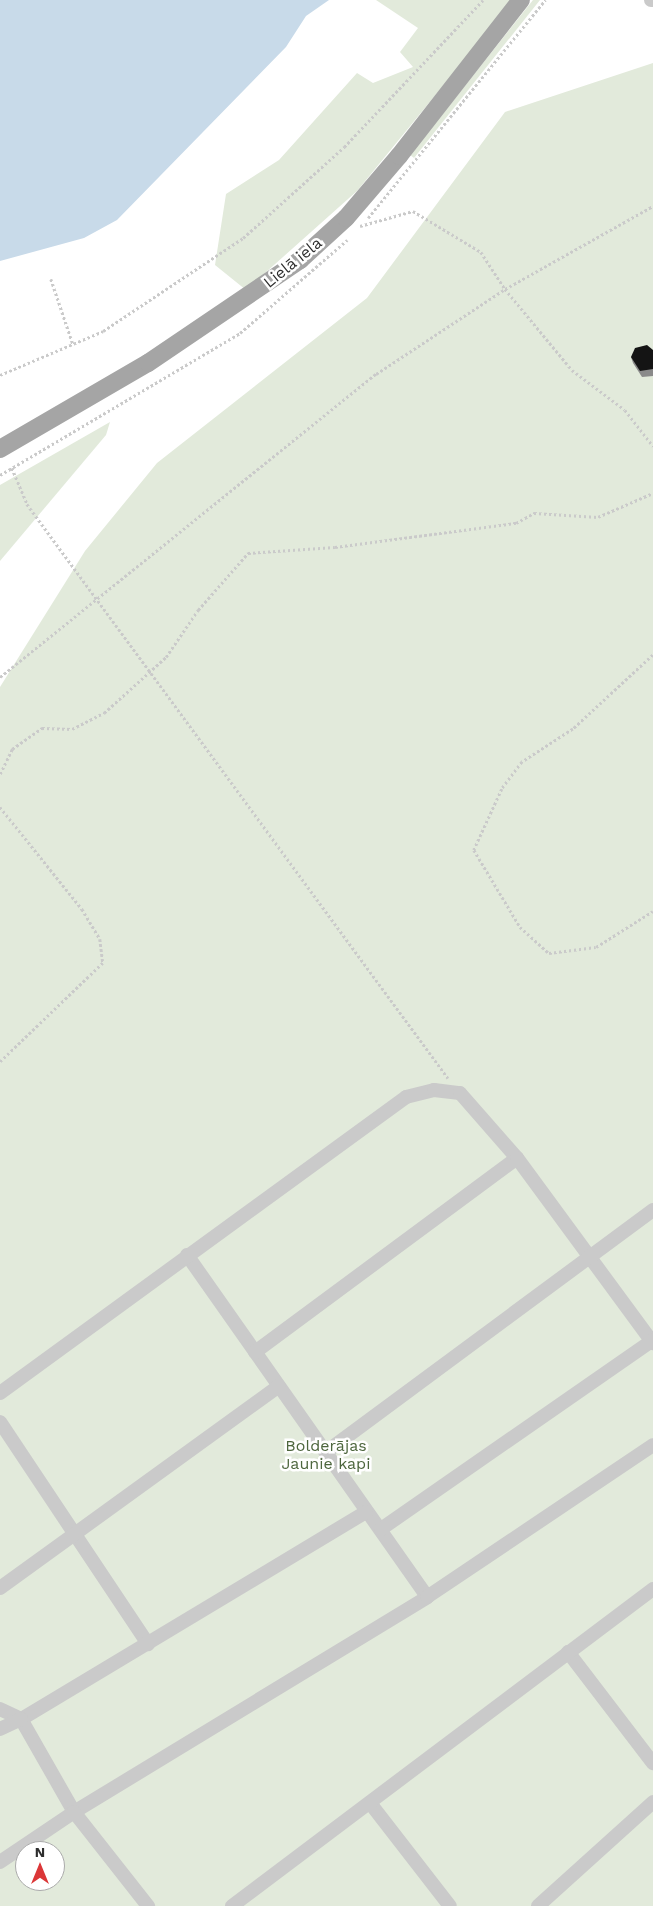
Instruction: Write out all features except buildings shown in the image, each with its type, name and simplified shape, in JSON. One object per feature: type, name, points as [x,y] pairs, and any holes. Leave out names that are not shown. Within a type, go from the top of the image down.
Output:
[{"type":"main road","name":"Lielā iela","points":[[0,450],[148,363],[300,260],[346,218],[399,156],[521,0]]},
{"type":"lane","points":[[0,1393],[406,1096],[434,1090],[460,1093],[517,1158],[652,1342],[381,1530]]},
{"type":"lane","points":[[255,1352],[517,1158]]},
{"type":"lane","points":[[326,1452],[653,1210]]},
{"type":"lane","points":[[187,1255],[427,1597]]},
{"type":"lane","points":[[0,1588],[279,1386]]},
{"type":"lane","points":[[0,1422],[77,1533],[148,1644]]},
{"type":"lane","points":[[0,1862],[74,1812],[427,1597],[653,1445]]},
{"type":"lane","points":[[0,1729],[21,1719],[148,1644],[366,1512]]},
{"type":"lane","points":[[232,1906],[653,1589]]},
{"type":"lane","points":[[568,1652],[653,1763]]},
{"type":"lane","points":[[0,1709],[21,1719],[74,1812],[148,1906]]},
{"type":"lane","points":[[538,1906],[653,1802]]},
{"type":"lane","points":[[370,1803],[450,1906]]},
{"type":"path","points":[[0,375],[103,331],[243,238],[344,147],[483,0]]},
{"type":"path","points":[[0,677],[376,374],[505,290],[653,206]]},
{"type":"path","points":[[360,226],[413,211],[481,252],[505,290],[572,370],[625,410],[653,446]]},
{"type":"path","points":[[51,279],[73,344]]},
{"type":"path","points":[[12,468],[27,504],[176,701],[460,1093]]},
{"type":"path","points":[[0,774],[12,749],[42,728],[72,729],[104,713],[166,657],[198,610],[248,553],[335,547],[516,522],[534,513],[598,517],[653,493]]},
{"type":"path","points":[[653,655],[572,729],[522,762],[502,790],[475,848],[520,927],[549,952],[596,947],[653,911]]},
{"type":"path","points":[[0,807],[82,909],[100,940],[103,963],[0,1062]]},
{"type":"green space","points":[[376,0],[513,0],[357,191],[246,290],[215,265],[226,194],[279,160],[357,73],[373,83],[413,67],[400,52],[418,28]]},
{"type":"green space","points":[[533,0],[540,0],[414,158],[410,155]]},
{"type":"green space","name":"Bolderājas Jaunie kapi","points":[[653,63],[653,1906],[0,1906],[0,687],[85,551],[157,463],[367,298],[505,112]]},
{"type":"green space","points":[[110,422],[106,435],[0,561],[0,485]]},
{"type":"water","points":[[0,0],[329,0],[306,16],[286,47],[117,220],[84,238],[0,261]]}]
